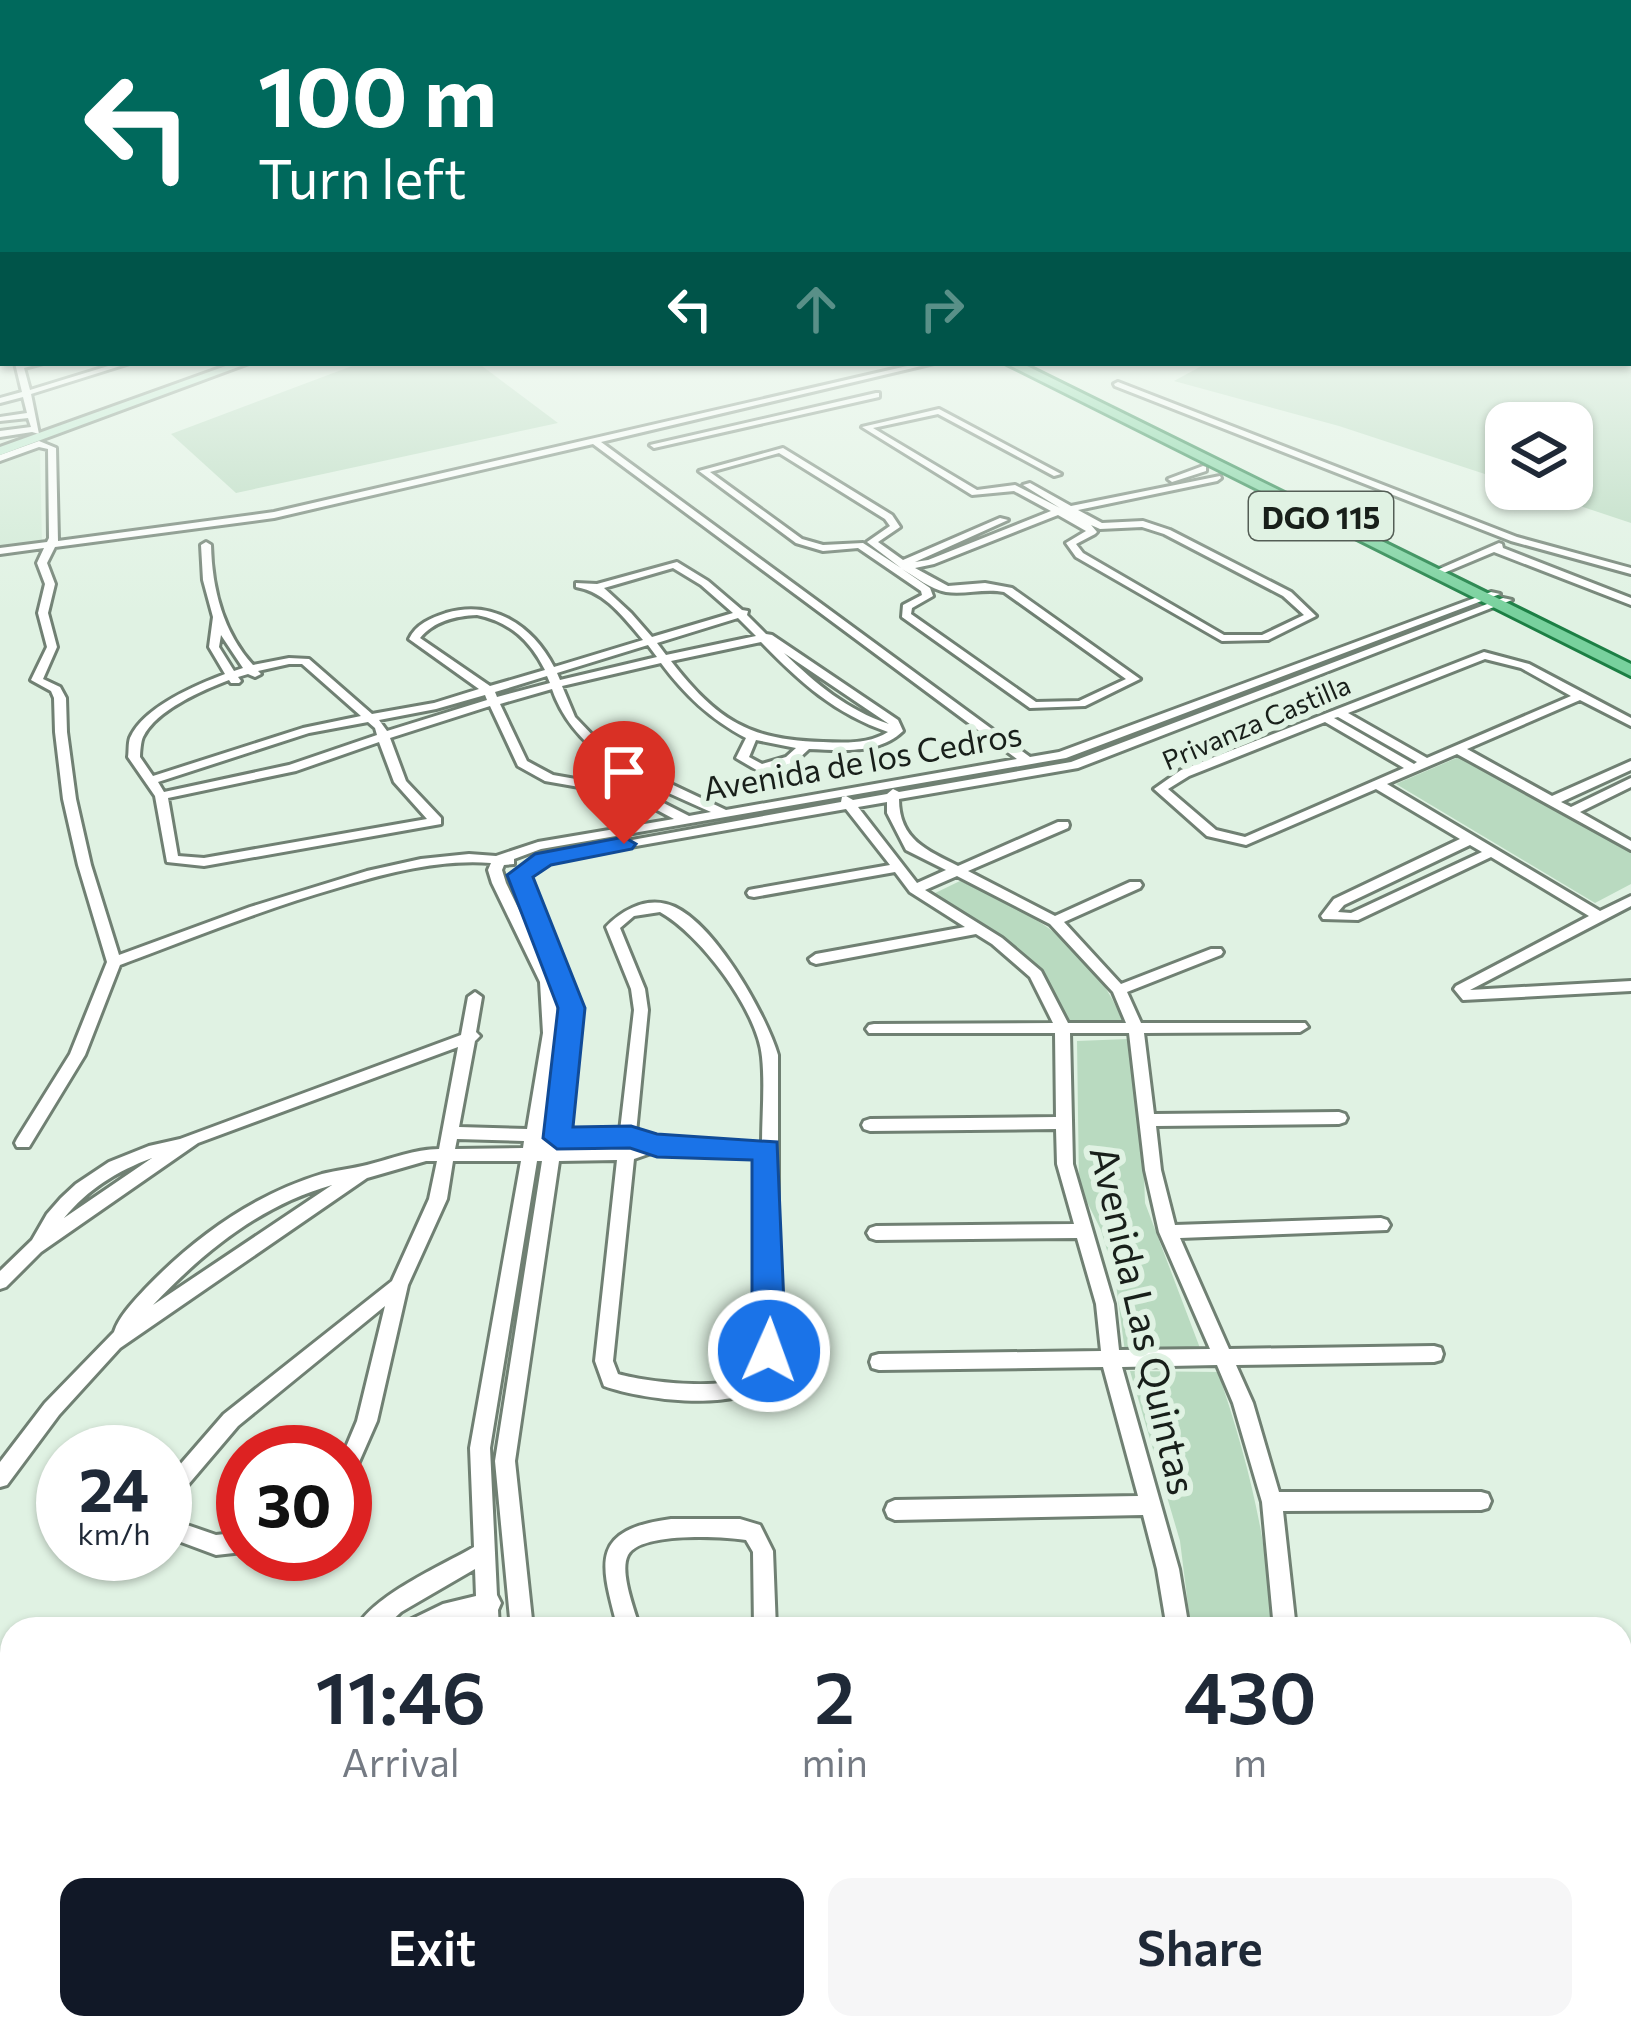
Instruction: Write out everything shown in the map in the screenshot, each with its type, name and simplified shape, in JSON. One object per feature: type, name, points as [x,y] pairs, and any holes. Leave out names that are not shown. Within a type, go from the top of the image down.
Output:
[{"type":"main road","points":[[0,451],[60,421]]},
{"type":"main road","points":[[0,451],[83,421]]},
{"type":"main road","name":"DGO 115","points":[[1135,421],[1221,470],[1440,571]]},
{"type":"main road","name":"DGO 115","points":[[1138,421],[1221,470],[1631,666]]},
{"type":"street","points":[[0,434],[34,430],[31,421]]},
{"type":"street","points":[[0,551],[274,515],[675,421]]},
{"type":"street","points":[[654,445],[759,421]]},
{"type":"street","points":[[890,421],[866,428],[975,493],[1015,488],[1058,507],[1107,528],[1157,527],[1287,595],[1311,616],[1264,638],[1222,638],[1078,555],[1071,544],[1091,529],[1058,507],[1027,485],[1056,471],[961,421]]},
{"type":"street","points":[[1214,421],[1514,538],[1631,571]]},
{"type":"street","points":[[593,440],[1035,766]]},
{"type":"street","points":[[0,451],[52,446],[50,544],[42,563],[50,584],[43,613],[52,647],[37,680],[56,689],[60,698],[61,771],[95,915],[114,962],[77,1055],[23,1143]]},
{"type":"street","points":[[908,569],[860,545],[823,548],[799,541],[707,478],[704,467],[761,452],[788,453],[889,517],[895,526],[872,542],[908,569],[938,588],[986,584],[1007,590],[1134,679],[1119,690],[1063,709],[1023,702],[906,615],[907,607],[929,594],[908,569]]},
{"type":"street","points":[[908,569],[1058,507],[1221,470]]},
{"type":"street","points":[[1440,571],[1514,538]]},
{"type":"street","points":[[206,545],[217,619],[214,647],[235,680]]},
{"type":"street","points":[[1494,548],[1631,602]]},
{"type":"street","points":[[580,585],[597,586],[679,560],[745,613],[768,638],[894,722],[897,730],[882,742],[803,748],[753,735],[691,699],[597,586]]},
{"type":"street","name":"Avenida de los Cedros","points":[[529,866],[845,799],[1035,766],[1497,599]]},
{"type":"street","points":[[687,820],[636,794],[549,778],[522,763],[498,702],[488,690],[423,648],[415,639],[418,631],[462,611],[491,612],[519,628],[553,679],[577,728],[655,780],[725,814]]},
{"type":"street","points":[[161,796],[292,768],[498,702],[745,613]]},
{"type":"street","points":[[217,619],[253,673]]},
{"type":"street","points":[[153,780],[307,730],[488,690],[768,638]]},
{"type":"street","name":"Privanza Castilla","points":[[1580,696],[1235,842],[1212,832],[1160,789],[1185,773],[1484,655],[1509,658],[1631,723]]},
{"type":"street","points":[[436,821],[182,864],[169,854],[161,796],[134,757],[136,738],[235,680],[297,661],[370,718],[386,736],[400,782],[436,821],[454,828]]},
{"type":"street","points":[[1333,715],[1419,765]]},
{"type":"street","points":[[753,735],[742,758],[760,767],[790,760],[803,748]]},
{"type":"street","points":[[1458,749],[1631,846]]},
{"type":"street","points":[[1552,801],[1631,765]]},
{"type":"street","points":[[636,794],[655,780]]},
{"type":"street","points":[[1571,812],[1631,782]]},
{"type":"street","points":[[1377,784],[1598,915]]},
{"type":"street","points":[[879,840],[903,836],[893,790]]},
{"type":"street","points":[[845,799],[915,890],[1036,974],[1062,1026]]},
{"type":"street","name":"Avenida de los Cedros","points":[[500,859],[538,846],[687,820],[845,799]]},
{"type":"street","points":[[915,890],[1063,825]]},
{"type":"street","name":"Avenida Las Quintas","points":[[903,836],[911,847],[1055,922],[1119,990],[1136,1028],[1153,1170],[1168,1232],[1243,1403],[1272,1502],[1284,1617]]},
{"type":"street","points":[[1472,839],[1339,902],[1328,916],[1353,917],[1492,852]]},
{"type":"street","points":[[114,962],[368,878],[461,860],[500,859],[529,866]]},
{"type":"street","points":[[489,1617],[480,1448],[550,1033],[550,999],[535,952],[499,883],[495,870],[500,859]]},
{"type":"street","points":[[521,1617],[505,1461],[556,1146],[571,1008],[556,958],[519,886],[520,875],[529,866]]},
{"type":"street","points":[[754,892],[897,868]]},
{"type":"street","points":[[1055,922],[1135,885]]},
{"type":"street","points":[[1631,900],[1472,979],[1463,993],[1492,999],[1631,986]]},
{"type":"street","points":[[662,907],[687,923],[766,1028],[770,1055],[769,1351],[757,1380],[739,1390],[636,1390],[611,1380],[605,1371],[630,1145],[641,1010],[638,989],[613,927],[631,912],[662,907]]},
{"type":"street","points":[[816,959],[977,929]]},
{"type":"street","points":[[1119,990],[1216,952]]},
{"type":"street","points":[[365,1425],[399,1285],[438,1199],[472,1036],[475,997]]},
{"type":"street","name":"Avenida Las Quintas","points":[[1062,1026],[1065,1164],[1105,1304],[1112,1360],[1175,1617]]},
{"type":"street","points":[[874,1029],[1300,1027]]},
{"type":"street","points":[[0,1282],[35,1247],[57,1210],[85,1180],[128,1159],[472,1036]]},
{"type":"street","points":[[1148,1120],[1339,1118]]},
{"type":"street","points":[[870,1125],[1064,1123]]},
{"type":"street","points":[[450,1133],[556,1146],[767,1150]]},
{"type":"street","points":[[0,1478],[143,1301],[210,1241],[318,1182],[447,1154],[529,1144]]},
{"type":"street","points":[[113,1342],[362,1173]]},
{"type":"street","points":[[1168,1232],[1381,1225]]},
{"type":"street","points":[[876,1233],[1084,1231]]},
{"type":"street","points":[[226,1425],[399,1285]]},
{"type":"street","points":[[879,1362],[1434,1354]]},
{"type":"street","points":[[216,1437],[171,1490],[171,1514],[180,1532],[216,1545]]},
{"type":"street","points":[[1272,1502],[1481,1502]]},
{"type":"street","points":[[895,1510],[1150,1504]]},
{"type":"street","points":[[626,1617],[616,1571],[617,1552],[626,1540],[649,1531],[740,1528],[753,1532],[763,1551],[765,1617]]},
{"type":"street","points":[[380,1617],[393,1605],[486,1563],[516,1567]]},
{"type":"street","points":[[439,1617],[490,1603]]},
{"type":"shaded area","points":[[205,421],[558,423],[236,493],[171,434]]},
{"type":"shaded area","points":[[1321,421],[1485,421],[1485,474],[1339,426]]},
{"type":"shaded area","points":[[1593,421],[1631,421],[1631,523],[1592,510]]},
{"type":"shaded area","points":[[40,448],[42,544],[0,550],[0,462]]},
{"type":"shaded area","points":[[1461,756],[1631,852],[1631,884],[1595,903],[1396,784]]},
{"type":"shaded area","points":[[960,881],[1058,935],[1095,973],[1124,1024],[1070,1021],[1041,976],[1011,946],[931,895]]},
{"type":"shaded area","points":[[1128,1039],[1142,1120],[1145,1203],[1203,1356],[1125,1352],[1115,1277],[1101,1230],[1079,1186],[1077,1041]]},
{"type":"shaded area","points":[[1130,1371],[1218,1372],[1254,1499],[1271,1617],[1190,1617],[1180,1541]]},
{"type":"route","points":[[624,844],[544,860],[520,875],[519,886],[556,958],[571,1008],[557,1138],[631,1137],[657,1145],[767,1150],[769,1351]]}]
